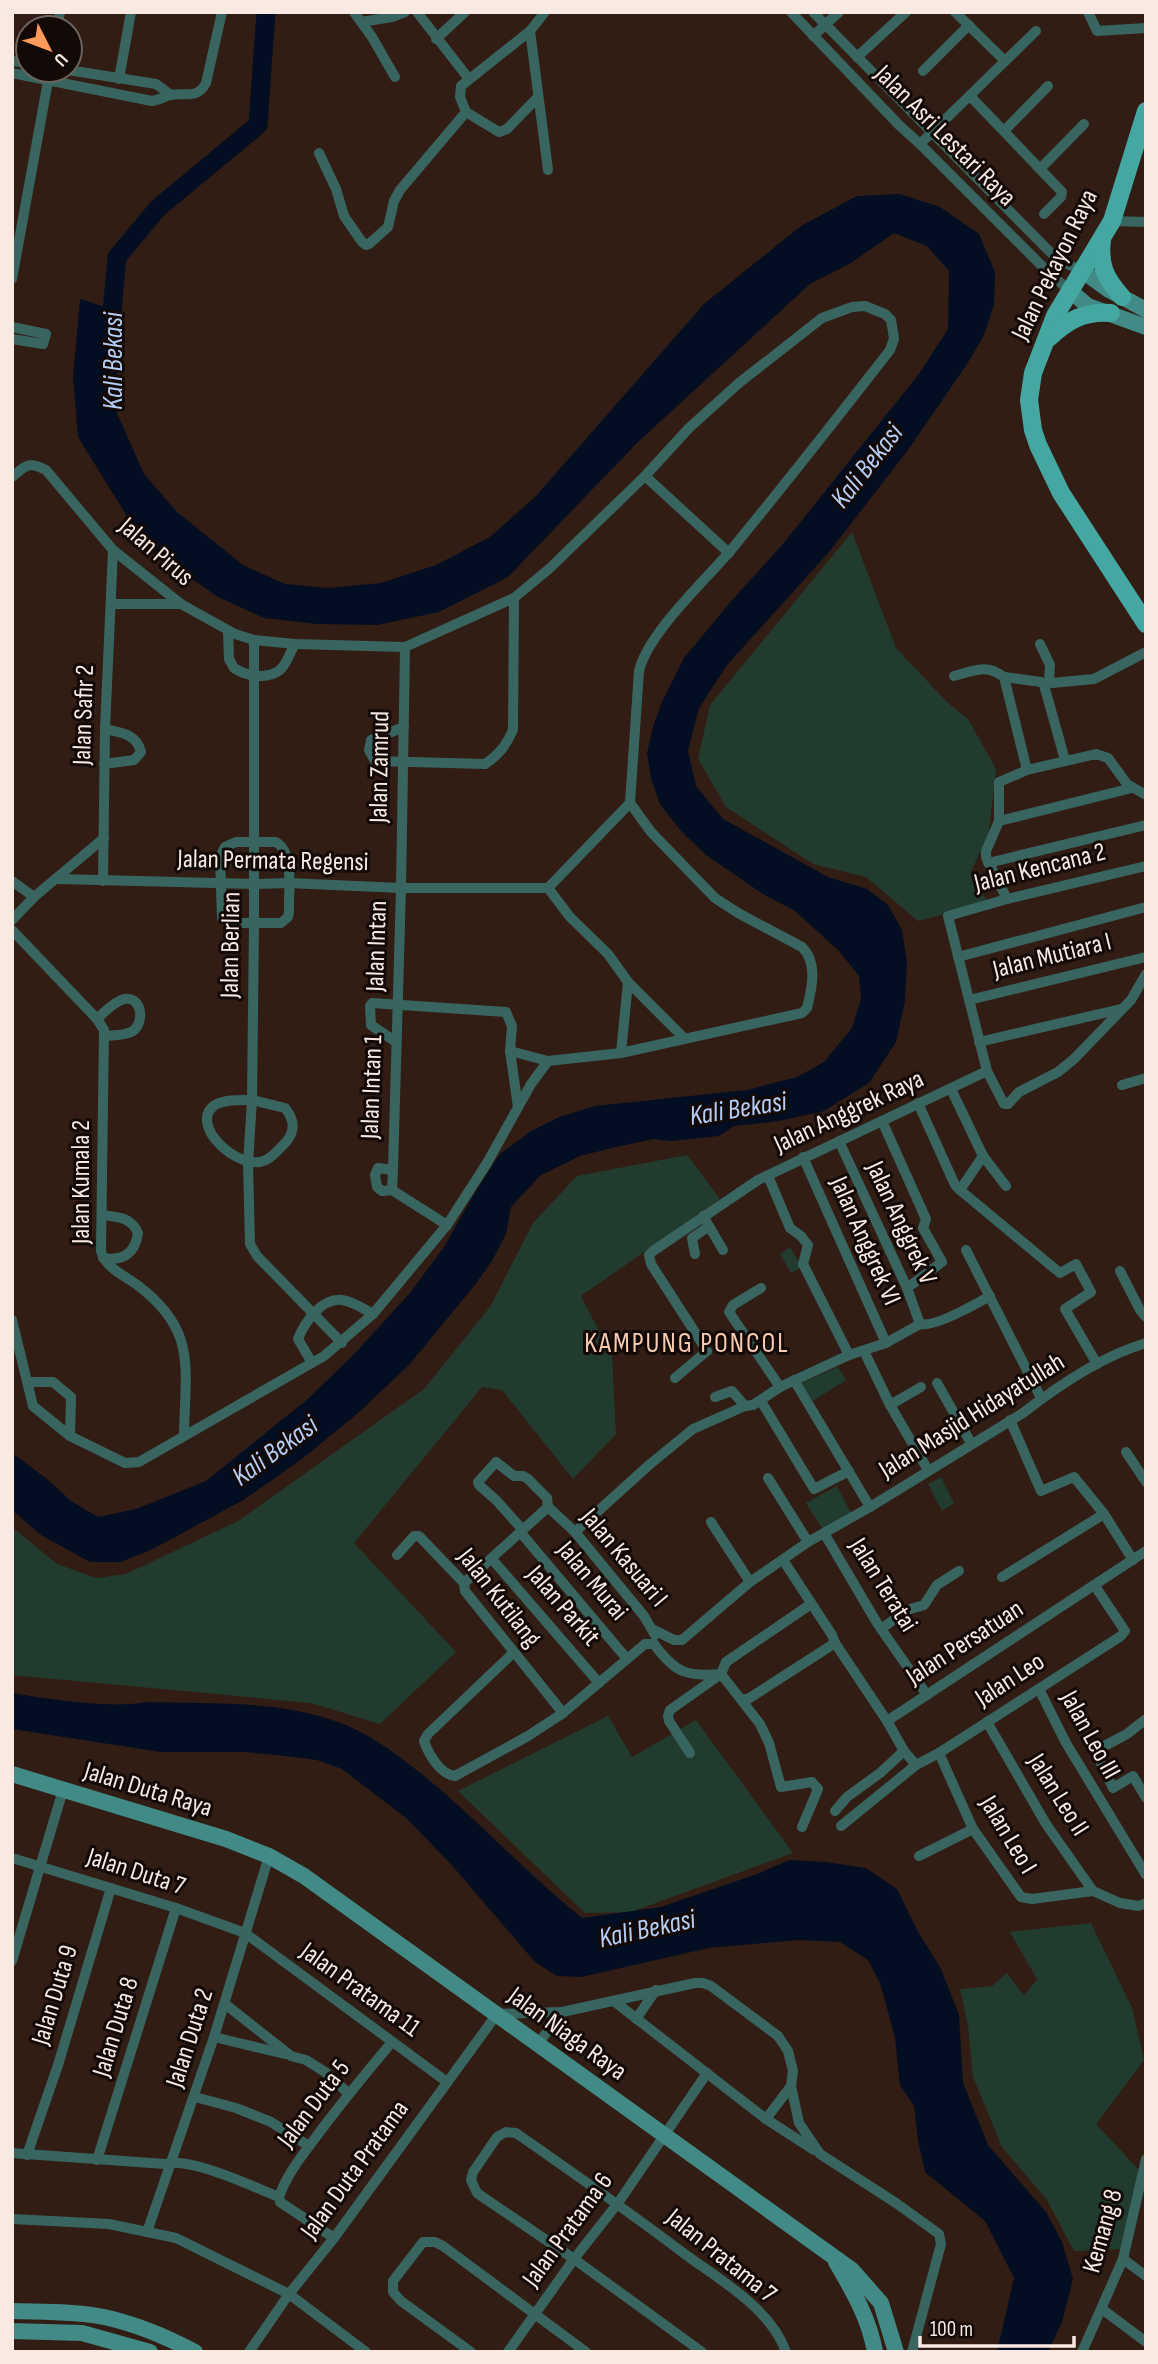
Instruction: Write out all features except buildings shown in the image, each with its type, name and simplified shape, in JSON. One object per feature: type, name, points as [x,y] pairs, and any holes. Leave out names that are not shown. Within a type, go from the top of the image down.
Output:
[{"type":"main road","name":"Jalan Pekayon Raya","points":[[1146,111],[1107,228],[1055,316],[1030,385],[1030,416],[1038,445],[1061,493],[1146,624]]},
{"type":"main road","points":[[1107,228],[1100,254],[1101,266],[1116,293]]},
{"type":"main road","points":[[1046,340],[1075,317],[1106,312]]},
{"type":"street","points":[[120,79],[131,12]]},
{"type":"street","points":[[84,84],[152,101],[171,95],[195,95],[203,90],[206,83],[222,12]]},
{"type":"street","points":[[354,12],[395,77]]},
{"type":"street","points":[[363,25],[405,12]]},
{"type":"street","points":[[417,12],[469,79]]},
{"type":"street","points":[[436,39],[466,12]]},
{"type":"street","points":[[538,97],[507,129],[499,132],[466,112],[460,89],[530,30],[545,12]]},
{"type":"street","name":"Jalan Asri Lestari Raya","points":[[791,12],[899,125],[1069,290]]},
{"type":"street","name":"Jalan Asri Lestari Raya","points":[[813,12],[1048,250],[1060,261],[1081,270]]},
{"type":"street","points":[[813,36],[839,12]]},
{"type":"street","points":[[857,57],[906,12]]},
{"type":"street","points":[[955,12],[1005,61]]},
{"type":"street","points":[[1088,12],[1097,30],[1146,28]]},
{"type":"street","points":[[923,71],[969,25]]},
{"type":"street","points":[[530,30],[548,170]]},
{"type":"street","points":[[920,144],[1037,31]]},
{"type":"street","points":[[84,73],[156,84],[171,95]]},
{"type":"street","points":[[12,279],[47,84]]},
{"type":"street","points":[[1004,131],[1048,86]]},
{"type":"street","points":[[970,96],[1062,194],[1044,214]]},
{"type":"street","points":[[318,153],[336,188],[344,216],[366,245],[388,227],[394,201],[400,190],[466,112]]},
{"type":"street","points":[[1040,169],[1084,124]]},
{"type":"street","points":[[991,215],[1004,203]]},
{"type":"street","points":[[1107,228],[1146,222]]},
{"type":"street","points":[[1038,261],[1047,261],[1050,255],[1048,250]]},
{"type":"street","points":[[1081,270],[1146,310]]},
{"type":"street","points":[[1069,290],[1088,306],[1146,327]]},
{"type":"street","points":[[1106,312],[1102,298],[1116,293]]},
{"type":"street","points":[[405,647],[514,598],[550,568],[729,391],[822,318],[852,307],[865,306],[885,314],[891,320],[894,339],[890,350],[729,553],[655,636],[642,658],[639,671],[630,803],[651,832],[715,898],[738,914],[802,947],[812,959],[808,1006],[804,1012],[621,1054],[548,1061],[510,1051]]},
{"type":"street","points":[[12,327],[43,338],[12,339]]},
{"type":"street","name":"Jalan Pirus","points":[[12,477],[24,466],[35,464],[46,470],[113,550],[181,604],[228,631],[254,640],[295,644],[405,647]]},
{"type":"street","points":[[645,476],[729,553]]},
{"type":"street","name":"Jalan Safir 2","points":[[103,881],[105,729],[113,550]]},
{"type":"street","points":[[404,727],[373,738],[368,746],[375,761],[485,764],[497,756],[513,730],[514,598]]},
{"type":"street","points":[[112,604],[181,604]]},
{"type":"street","points":[[228,631],[229,659],[234,668],[241,673],[255,676],[281,669],[295,644]]},
{"type":"street","name":"Jalan Berlian","points":[[254,640],[255,884],[252,1100],[248,1163],[250,1244],[252,1250],[312,1313]]},
{"type":"street","points":[[1040,644],[1050,664],[1049,681],[1056,683],[1094,679],[1146,652]]},
{"type":"street","name":"Jalan Zamrud","points":[[401,888],[405,647]]},
{"type":"street","points":[[954,676],[987,668],[1004,677],[1041,682],[1065,760]]},
{"type":"street","points":[[1004,677],[1027,770]]},
{"type":"street","points":[[104,764],[134,760],[141,752],[136,740],[131,736],[105,729]]},
{"type":"street","points":[[1007,899],[988,863],[986,851],[999,821],[997,786],[1003,780],[1027,770],[1096,754],[1108,758],[1127,784],[1146,795]]},
{"type":"street","points":[[999,821],[1132,788]]},
{"type":"street","points":[[630,803],[548,888],[570,917],[608,954],[628,982],[684,1038]]},
{"type":"street","points":[[988,863],[1146,825]]},
{"type":"street","points":[[12,920],[34,897],[104,838]]},
{"type":"street","points":[[236,842],[276,842],[282,845],[289,861],[289,912],[285,920],[276,924],[228,923],[223,919],[221,882],[220,857],[225,847],[236,842]]},
{"type":"street","name":"Jalan Kencana 2","points":[[958,957],[948,919],[952,913],[1146,866]]},
{"type":"street","name":"Jalan Permata Regensi","points":[[58,878],[401,888],[548,888]]},
{"type":"street","points":[[12,881],[34,897]]},
{"type":"street","name":"Jalan Intan","points":[[397,1006],[401,888]]},
{"type":"street","points":[[1146,907],[958,957],[986,1071],[1002,1101],[1008,1104],[1019,1091],[1058,1072],[1074,1059],[1131,1000],[1146,974]]},
{"type":"street","name":"Jalan Kumala 2","points":[[12,930],[97,1019],[105,1036],[101,1251],[103,1258],[112,1268],[142,1289],[166,1312],[178,1331],[186,1354],[184,1436]]},
{"type":"street","name":"Jalan Mutiara I","points":[[969,1000],[1146,957]]},
{"type":"street","points":[[621,1054],[628,982]]},
{"type":"street","points":[[97,1019],[122,1000],[129,999],[137,1004],[141,1013],[138,1025],[132,1032],[105,1036]]},
{"type":"street","points":[[396,1042],[372,1027],[370,1006],[373,1003],[506,1012],[512,1026],[510,1051],[518,1107]]},
{"type":"street","name":"Jalan Intan 1","points":[[393,1170],[378,1168],[375,1175],[379,1189],[385,1192],[391,1190],[393,1170],[397,1006]]},
{"type":"street","points":[[979,1042],[1121,1009]]},
{"type":"street","points":[[12,1320],[33,1406],[70,1436],[125,1463],[133,1464],[312,1363],[342,1343],[373,1314],[447,1225],[548,1061]]},
{"type":"street","name":"Jalan Anggrek Raya","points":[[675,1378],[707,1351],[651,1264],[649,1255],[706,1222],[758,1180],[986,1071]]},
{"type":"street","points":[[1122,1085],[1146,1078]]},
{"type":"street","points":[[951,1089],[983,1156],[1006,1186]]},
{"type":"street","points":[[252,1100],[285,1108],[292,1116],[293,1125],[290,1137],[275,1154],[264,1161],[248,1163],[233,1156],[212,1137],[206,1120],[209,1111],[216,1104],[252,1100]]},
{"type":"street","points":[[918,1103],[958,1189],[1060,1273],[1076,1264],[1091,1292],[1065,1309],[1097,1364]]},
{"type":"street","points":[[882,1121],[926,1219],[923,1228],[942,1262],[908,1288]]},
{"type":"street","name":"Jalan Anggrek V","points":[[839,1141],[908,1288],[920,1324]]},
{"type":"street","points":[[958,1189],[983,1156]]},
{"type":"street","name":"Jalan Anggrek VI","points":[[803,1157],[886,1343]]},
{"type":"street","points":[[768,1176],[790,1228],[808,1245],[803,1264],[849,1355]]},
{"type":"street","points":[[391,1190],[447,1225]]},
{"type":"street","points":[[102,1215],[131,1221],[138,1233],[135,1244],[124,1257],[117,1260],[103,1258]]},
{"type":"street","points":[[706,1222],[723,1250]]},
{"type":"street","points":[[688,1234],[695,1254]]},
{"type":"street","points":[[965,1250],[1041,1398]]},
{"type":"street","points":[[1120,1271],[1146,1317]]},
{"type":"street","points":[[761,1288],[733,1305],[729,1312],[780,1387]]},
{"type":"street","points":[[575,1532],[693,1429],[753,1405],[780,1387],[849,1355],[886,1343],[920,1324],[927,1326],[990,1296]]},
{"type":"street","points":[[312,1363],[298,1339],[312,1313],[335,1300],[344,1300],[373,1314]]},
{"type":"street","points":[[312,1313],[342,1343]]},
{"type":"street","name":"Jalan Masjid Hidayatullah","points":[[654,1630],[674,1640],[682,1640],[750,1582],[808,1542],[870,1507],[1097,1364],[1146,1343]]},
{"type":"street","points":[[864,1351],[890,1405],[928,1470]]},
{"type":"street","points":[[794,1380],[870,1507]]},
{"type":"street","points":[[27,1382],[54,1382],[71,1397],[70,1436]]},
{"type":"street","points":[[937,1383],[971,1443]]},
{"type":"street","points":[[890,1405],[921,1387]]},
{"type":"street","points":[[715,1397],[732,1391],[745,1406]]},
{"type":"street","points":[[761,1401],[813,1488],[818,1489],[849,1471]]},
{"type":"street","points":[[1010,1420],[1041,1491],[1074,1477],[1104,1514],[1133,1560]]},
{"type":"street","points":[[1126,1452],[1146,1482]]},
{"type":"street","name":"Jalan Kasuari I","points":[[522,1531],[496,1500],[479,1485],[478,1482],[496,1462],[514,1476],[523,1476],[547,1498],[548,1507],[575,1532],[654,1630],[654,1644]]},
{"type":"street","points":[[768,1478],[808,1542]]},
{"type":"street","points":[[464,1583],[548,1507]]},
{"type":"street","points":[[1002,1577],[1104,1514]]},
{"type":"street","points":[[711,1522],[750,1582]]},
{"type":"street","name":"Jalan Murai","points":[[522,1531],[627,1659]]},
{"type":"street","name":"Jalan Teratai","points":[[824,1533],[881,1629],[927,1695]]},
{"type":"street","name":"Jalan Kutilang","points":[[397,1555],[414,1536],[419,1536],[464,1583],[465,1591],[563,1713]]},
{"type":"street","name":"Jalan Persatuan","points":[[887,1721],[1146,1551]]},
{"type":"street","name":"Jalan Parkit","points":[[492,1559],[599,1683]]},
{"type":"street","points":[[783,1560],[904,1751],[916,1765]]},
{"type":"street","points":[[881,1629],[907,1610],[924,1605],[937,1585],[959,1571]]},
{"type":"street","name":"Jalan Leo","points":[[841,1826],[916,1765],[1121,1636],[1125,1631],[1095,1586]]},
{"type":"street","points":[[690,1753],[669,1721],[670,1710],[721,1674],[726,1662],[811,1604]]},
{"type":"street","points":[[742,1699],[748,1699],[835,1643]]},
{"type":"street","points":[[513,1653],[428,1734],[424,1741],[442,1770],[450,1775],[455,1776],[528,1736],[563,1713],[645,1644],[654,1644],[679,1669],[695,1676],[721,1674]]},
{"type":"street","points":[[721,1674],[760,1724],[769,1743],[781,1787],[812,1782],[818,1789],[802,1827]]},
{"type":"street","name":"Jalan Leo III","points":[[1039,1689],[1066,1743],[1146,1875]]},
{"type":"street","points":[[1146,1719],[1095,1751],[1113,1788],[1133,1776],[1146,1798]]},
{"type":"street","name":"Jalan Leo II","points":[[987,1722],[1046,1824],[1093,1891]]},
{"type":"street","points":[[835,1811],[847,1797],[904,1751]]},
{"type":"street","name":"Jalan Leo I","points":[[939,1753],[974,1829],[1021,1897],[1032,1899],[1093,1891],[1120,1903],[1139,1906],[1146,1903]]},
{"type":"street","name":"Jalan Duta Raya","points":[[12,1774],[226,1839],[269,1856]]},
{"type":"street","points":[[12,1961],[63,1790]]},
{"type":"street","points":[[919,1856],[974,1829]]},
{"type":"street","name":"Jalan Duta 2","points":[[147,2232],[215,2037],[269,1856]]},
{"type":"street","name":"Jalan Niaga Raya","points":[[269,1856],[327,1891],[852,2270],[881,2303],[896,2352]]},
{"type":"street","name":"Jalan Duta 7","points":[[12,1858],[176,1908],[245,1933]]},
{"type":"street","name":"Jalan Duta 9","points":[[27,2155],[58,2065],[111,1888]]},
{"type":"street","name":"Jalan Duta 8","points":[[97,2160],[176,1908]]},
{"type":"street","name":"Jalan Pratama 11","points":[[245,1933],[447,2082]]},
{"type":"street","points":[[497,2014],[562,2012],[695,1983],[712,1986],[778,2036],[788,2051],[793,2071],[791,2086],[799,2123],[820,2154]]},
{"type":"street","points":[[636,2019],[656,1990]]},
{"type":"street","points":[[615,2002],[766,2119],[935,2229],[941,2238],[940,2249],[912,2352]]},
{"type":"street","points":[[225,2004],[291,2056]]},
{"type":"street","points":[[537,2045],[562,2012]]},
{"type":"street","name":"Jalan Duta Pratama","points":[[249,2352],[497,2014]]},
{"type":"street","points":[[215,2037],[306,2060],[325,2071],[348,2093]]},
{"type":"street","name":"Jalan Duta 5","points":[[279,2197],[286,2179],[309,2146],[348,2093],[392,2042]]},
{"type":"street","name":"Jalan Pratama 6","points":[[508,2352],[574,2259],[618,2203],[707,2073]]},
{"type":"street","points":[[766,2119],[791,2086]]},
{"type":"street","points":[[195,2097],[236,2108],[271,2122],[309,2146]]},
{"type":"street","name":"Jalan Pratama 7","points":[[574,2259],[473,2188],[473,2172],[497,2137],[506,2132],[516,2133],[618,2203],[751,2304],[775,2332],[786,2352]]},
{"type":"street","points":[[12,2153],[165,2164],[172,2161],[215,2172],[279,2197],[281,2202],[334,2238]]},
{"type":"street","name":"Kemang 8","points":[[1082,2352],[1123,2259],[1141,2205],[1146,2159]]},
{"type":"street","points":[[12,2219],[109,2224],[176,2238],[289,2294],[357,2348],[366,2352]]},
{"type":"street","points":[[471,2352],[401,2301],[393,2292],[393,2281],[423,2242],[435,2242],[443,2246],[586,2352]]},
{"type":"street","name":"Jalan Niaga Raya","points":[[833,2258],[863,2309],[875,2352]]},
{"type":"street","points":[[574,2259],[702,2352]]},
{"type":"street","points":[[1123,2259],[1146,2276]]},
{"type":"street","points":[[1102,2309],[1146,2342]]},
{"type":"street","points":[[12,2311],[103,2317],[143,2329],[195,2352]]},
{"type":"street","points":[[12,2331],[82,2333],[150,2352]]},
{"type":"green space","points":[[852,532],[896,648],[948,703],[968,719],[996,769],[989,832],[971,872],[988,903],[918,921],[866,877],[813,864],[726,807],[698,759],[710,705]]},
{"type":"green space","points":[[687,1155],[720,1199],[581,1296],[612,1356],[616,1434],[573,1479],[502,1390],[482,1387],[354,1543],[456,1652],[380,1724],[311,1703],[12,1675],[12,1527],[57,1564],[97,1578],[126,1574],[238,1521],[424,1389],[490,1307],[533,1223],[577,1176]]},
{"type":"green space","points":[[790,1247],[802,1267],[791,1273],[780,1254]]},
{"type":"green space","points":[[838,1367],[846,1380],[813,1401],[801,1383]]},
{"type":"green space","points":[[941,1477],[954,1503],[942,1511],[928,1484]]},
{"type":"green space","points":[[837,1486],[852,1515],[824,1531],[806,1503]]},
{"type":"green space","points":[[608,1716],[632,1757],[696,1720],[793,1853],[631,1912],[585,1913],[458,1791]]},
{"type":"green space","points":[[1091,1923],[1132,2008],[1144,2060],[1096,2124],[1140,2171],[1125,2249],[1074,2251],[1047,2200],[1002,2147],[973,2077],[968,2026],[960,1989],[992,1986],[1007,1973],[1024,1996],[1037,1979],[1010,1932]]},
{"type":"water","points":[[900,194],[940,207],[979,234],[995,272],[994,305],[984,335],[908,450],[829,552],[727,665],[699,708],[688,751],[696,786],[723,819],[828,877],[867,889],[888,905],[902,930],[907,963],[905,1001],[896,1042],[869,1083],[824,1111],[779,1121],[734,1126],[719,1136],[671,1141],[654,1139],[616,1147],[580,1156],[541,1175],[511,1207],[506,1234],[492,1261],[409,1365],[357,1414],[303,1458],[245,1499],[153,1549],[121,1562],[90,1562],[41,1535],[12,1510],[12,1453],[71,1501],[98,1517],[136,1509],[206,1481],[309,1398],[356,1352],[410,1293],[444,1247],[499,1155],[531,1131],[559,1117],[595,1106],[747,1090],[797,1077],[824,1062],[852,1028],[861,999],[859,976],[839,951],[795,911],[763,894],[706,855],[681,831],[660,804],[651,779],[647,753],[661,704],[684,658],[783,544],[919,374],[948,329],[949,271],[927,246],[894,233],[851,263],[810,284],[637,443],[508,577],[439,612],[377,625],[317,624],[264,618],[218,597],[146,547],[78,437],[73,377],[80,299],[118,311],[116,411],[144,474],[177,512],[243,565],[285,584],[328,588],[381,583],[436,565],[490,537],[536,496],[704,304],[801,226],[857,196]]},
{"type":"water","points":[[12,1693],[98,1704],[147,1702],[264,1706],[310,1714],[345,1725],[380,1743],[423,1775],[582,1918],[661,1907],[757,1874],[789,1860],[866,1868],[897,1889],[917,1930],[941,1969],[959,2015],[963,2083],[988,2145],[1046,2212],[1062,2242],[1073,2279],[1062,2322],[1048,2352],[997,2352],[1014,2278],[985,2221],[925,2172],[914,2106],[900,2085],[895,2037],[880,1983],[868,1960],[840,1942],[799,1940],[709,1948],[581,1977],[557,1976],[535,1962],[450,1863],[406,1818],[342,1769],[317,1760],[285,1756],[245,1752],[161,1752],[12,1729]]},
{"type":"waterway","name":"Kali Bekasi","points":[[110,334],[117,257],[158,208],[258,125],[266,12]]},
{"type":"district","name":"KAMPUNG PONCOL","points":[[687,1343]]}]
